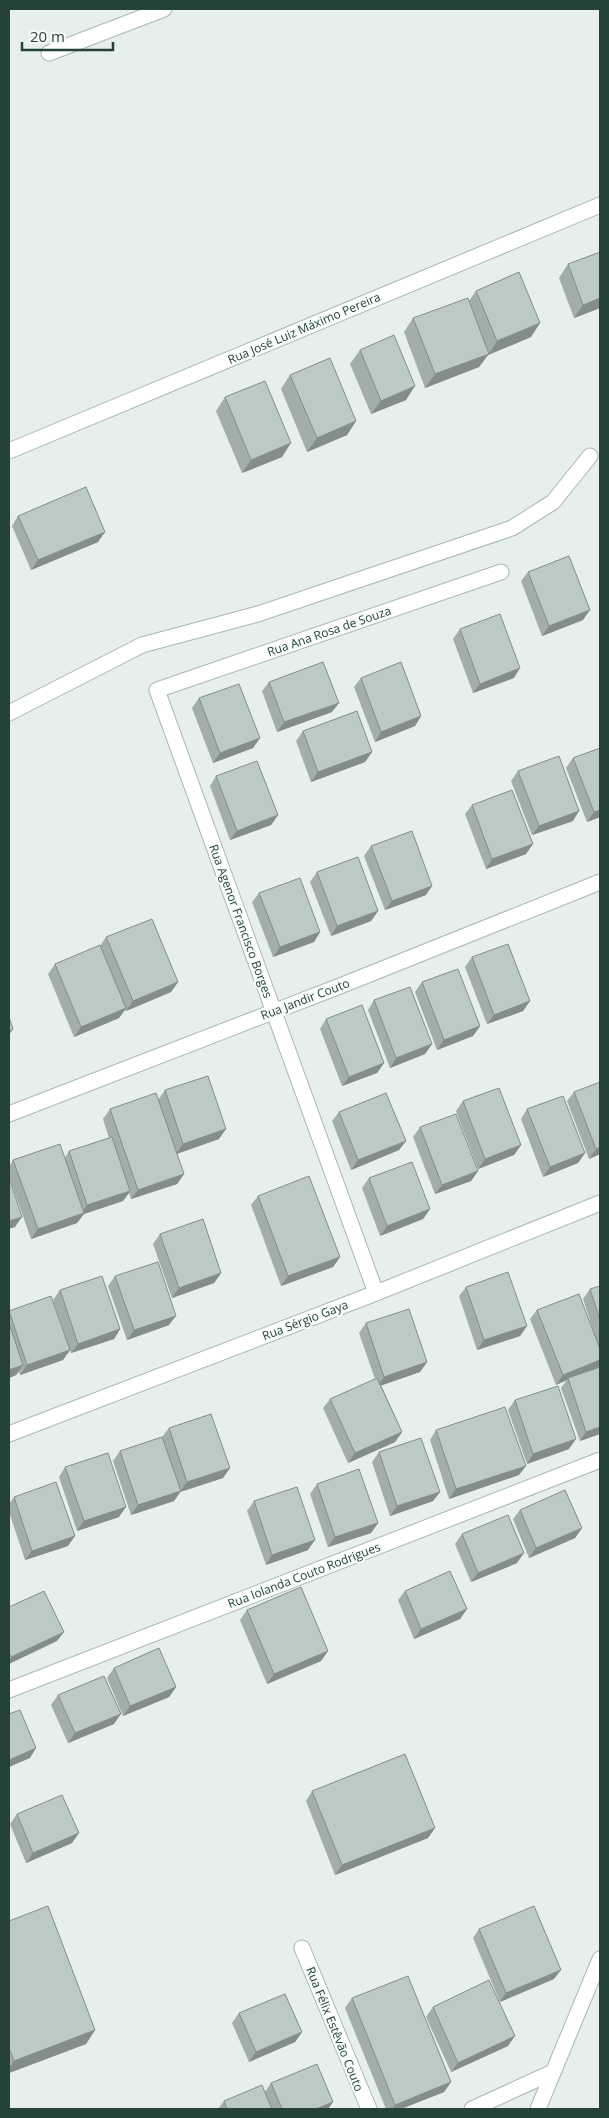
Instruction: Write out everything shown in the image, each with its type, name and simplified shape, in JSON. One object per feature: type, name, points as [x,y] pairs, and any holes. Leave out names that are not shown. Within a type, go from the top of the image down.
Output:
[{"type":"street","points":[[49,53],[164,9]]},
{"type":"street","name":"Rua José Luiz Máximo Pereira","points":[[9,451],[600,205]]},
{"type":"street","points":[[9,713],[142,645],[258,614],[512,528],[553,502],[590,456]]},
{"type":"street","name":"Rua Ana Rosa de Souza","points":[[157,690],[501,572]]},
{"type":"street","name":"Rua Agenor Francisco Borges","points":[[157,690],[376,1293]]},
{"type":"street","name":"Rua Jandir Couto","points":[[9,1114],[274,1012],[600,882]]},
{"type":"street","name":"Rua Sérgio Gaya","points":[[9,1434],[376,1293],[600,1203]]},
{"type":"street","name":"Rua Iolanda Couto Rodrigues","points":[[9,1690],[600,1460]]},
{"type":"street","name":"Rua Félix Estêvão Couto","points":[[302,1948],[368,2109]]},
{"type":"street","points":[[538,2109],[600,1959]]},
{"type":"street","points":[[472,2109],[553,2072]]},
{"type":"building","points":[[600,252],[600,298],[583,305],[568,264]]},
{"type":"building","points":[[519,272],[540,323],[497,341],[476,291]]},
{"type":"building","points":[[468,298],[489,354],[435,374],[413,318]]},
{"type":"building","points":[[394,335],[415,386],[381,401],[360,350]]},
{"type":"building","points":[[330,358],[356,421],[317,438],[290,375]]},
{"type":"building","points":[[265,381],[291,443],[251,460],[225,397]]},
{"type":"building","points":[[86,487],[105,532],[38,560],[18,516]]},
{"type":"building","points":[[569,556],[590,610],[549,626],[528,572]]},
{"type":"building","points":[[500,614],[520,668],[480,684],[460,629]]},
{"type":"building","points":[[323,662],[339,703],[284,722],[269,682]]},
{"type":"building","points":[[401,662],[421,716],[381,732],[361,678]]},
{"type":"building","points":[[239,684],[260,738],[220,753],[199,698]]},
{"type":"building","points":[[357,711],[372,752],[318,772],[303,731]]},
{"type":"building","points":[[600,748],[600,810],[594,812],[573,758]]},
{"type":"building","points":[[559,756],[579,811],[539,826],[518,771]]},
{"type":"building","points":[[257,761],[278,815],[237,831],[216,776]]},
{"type":"building","points":[[512,790],[533,844],[492,859],[472,805]]},
{"type":"building","points":[[412,831],[432,886],[392,901],[371,846]]},
{"type":"building","points":[[358,857],[378,911],[337,926],[317,872]]},
{"type":"building","points":[[300,878],[320,932],[280,947],[259,893]]},
{"type":"building","points":[[152,919],[178,982],[133,1001],[106,937]]},
{"type":"building","points":[[508,944],[530,1001],[494,1015],[472,957]]},
{"type":"building","points":[[100,945],[126,1008],[81,1027],[55,964]]},
{"type":"building","points":[[458,969],[480,1026],[444,1040],[422,982]]},
{"type":"building","points":[[410,987],[432,1044],[396,1058],[374,1000]]},
{"type":"building","points":[[362,1005],[384,1063],[349,1077],[326,1019]]},
{"type":"building","points":[[9,1017],[13,1029],[9,1031]]},
{"type":"building","points":[[208,1076],[226,1129],[183,1144],[165,1090]]},
{"type":"building","points":[[600,1082],[600,1147],[596,1149],[574,1092]]},
{"type":"building","points":[[499,1088],[521,1145],[485,1159],[463,1101]]},
{"type":"building","points":[[156,1093],[184,1174],[138,1190],[110,1109]]},
{"type":"building","points":[[386,1093],[406,1141],[358,1160],[339,1112]]},
{"type":"building","points":[[563,1096],[585,1153],[550,1167],[527,1109]]},
{"type":"building","points":[[456,1114],[478,1171],[442,1185],[420,1127]]},
{"type":"building","points":[[112,1137],[130,1191],[87,1205],[69,1151]]},
{"type":"building","points":[[60,1144],[84,1213],[38,1229],[13,1160]]},
{"type":"building","points":[[412,1162],[430,1209],[387,1226],[369,1178]]},
{"type":"building","points":[[309,1176],[340,1257],[288,1276],[258,1196]]},
{"type":"building","points":[[9,1177],[22,1217],[9,1221]]},
{"type":"building","points":[[203,1219],[221,1273],[179,1288],[160,1234]]},
{"type":"building","points":[[158,1262],[176,1316],[134,1330],[115,1276]]},
{"type":"building","points":[[508,1272],[527,1326],[484,1340],[466,1287]]},
{"type":"building","points":[[102,1276],[120,1329],[78,1344],[60,1290]]},
{"type":"building","points":[[600,1286],[600,1320],[590,1289]]},
{"type":"building","points":[[579,1294],[600,1349],[600,1360],[563,1375],[537,1310]]},
{"type":"building","points":[[51,1296],[70,1350],[27,1365],[9,1311]]},
{"type":"building","points":[[409,1309],[427,1362],[384,1377],[366,1323]]},
{"type":"building","points":[[9,1323],[23,1365],[9,1370]]},
{"type":"building","points":[[600,1367],[600,1427],[586,1432],[568,1378]]},
{"type":"building","points":[[377,1378],[402,1432],[355,1453],[330,1399]]},
{"type":"building","points":[[558,1386],[576,1439],[533,1454],[515,1400]]},
{"type":"building","points":[[505,1407],[526,1466],[456,1489],[436,1430]]},
{"type":"building","points":[[211,1414],[230,1468],[187,1482],[169,1428]]},
{"type":"building","points":[[162,1437],[181,1491],[138,1505],[120,1451]]},
{"type":"building","points":[[421,1438],[440,1492],[397,1506],[379,1452]]},
{"type":"building","points":[[108,1453],[126,1507],[84,1521],[65,1467]]},
{"type":"building","points":[[359,1469],[378,1523],[335,1537],[317,1484]]},
{"type":"building","points":[[56,1482],[75,1536],[32,1551],[14,1497]]},
{"type":"building","points":[[297,1487],[315,1540],[272,1555],[254,1501]]},
{"type":"building","points":[[565,1490],[582,1528],[536,1548],[520,1510]]},
{"type":"building","points":[[508,1515],[524,1553],[478,1573],[462,1534]]},
{"type":"building","points":[[450,1571],[467,1609],[421,1629],[405,1591]]},
{"type":"building","points":[[301,1587],[328,1651],[274,1674],[247,1610]]},
{"type":"building","points":[[44,1591],[64,1632],[11,1657],[9,1652],[9,1607]]},
{"type":"building","points":[[159,1648],[176,1687],[130,1706],[114,1668]]},
{"type":"building","points":[[104,1676],[121,1714],[75,1733],[58,1695]]},
{"type":"building","points":[[20,1710],[36,1748],[9,1760],[9,1714]]},
{"type":"building","points":[[405,1754],[435,1828],[342,1865],[312,1791]]},
{"type":"building","points":[[62,1795],[79,1833],[33,1853],[17,1814]]},
{"type":"building","points":[[48,1906],[95,2030],[14,2061],[9,2048],[9,1921]]},
{"type":"building","points":[[534,1906],[561,1970],[506,1993],[479,1929]]},
{"type":"building","points":[[408,1976],[451,2082],[395,2105],[352,1998]]},
{"type":"building","points":[[489,1980],[515,2036],[458,2063],[433,2007]]},
{"type":"building","points":[[285,1994],[302,2032],[256,2052],[239,2013]]},
{"type":"building","points":[[317,2064],[333,2102],[316,2109],[282,2109],[271,2083]]},
{"type":"building","points":[[262,2085],[272,2109],[227,2109],[224,2101]]}]
